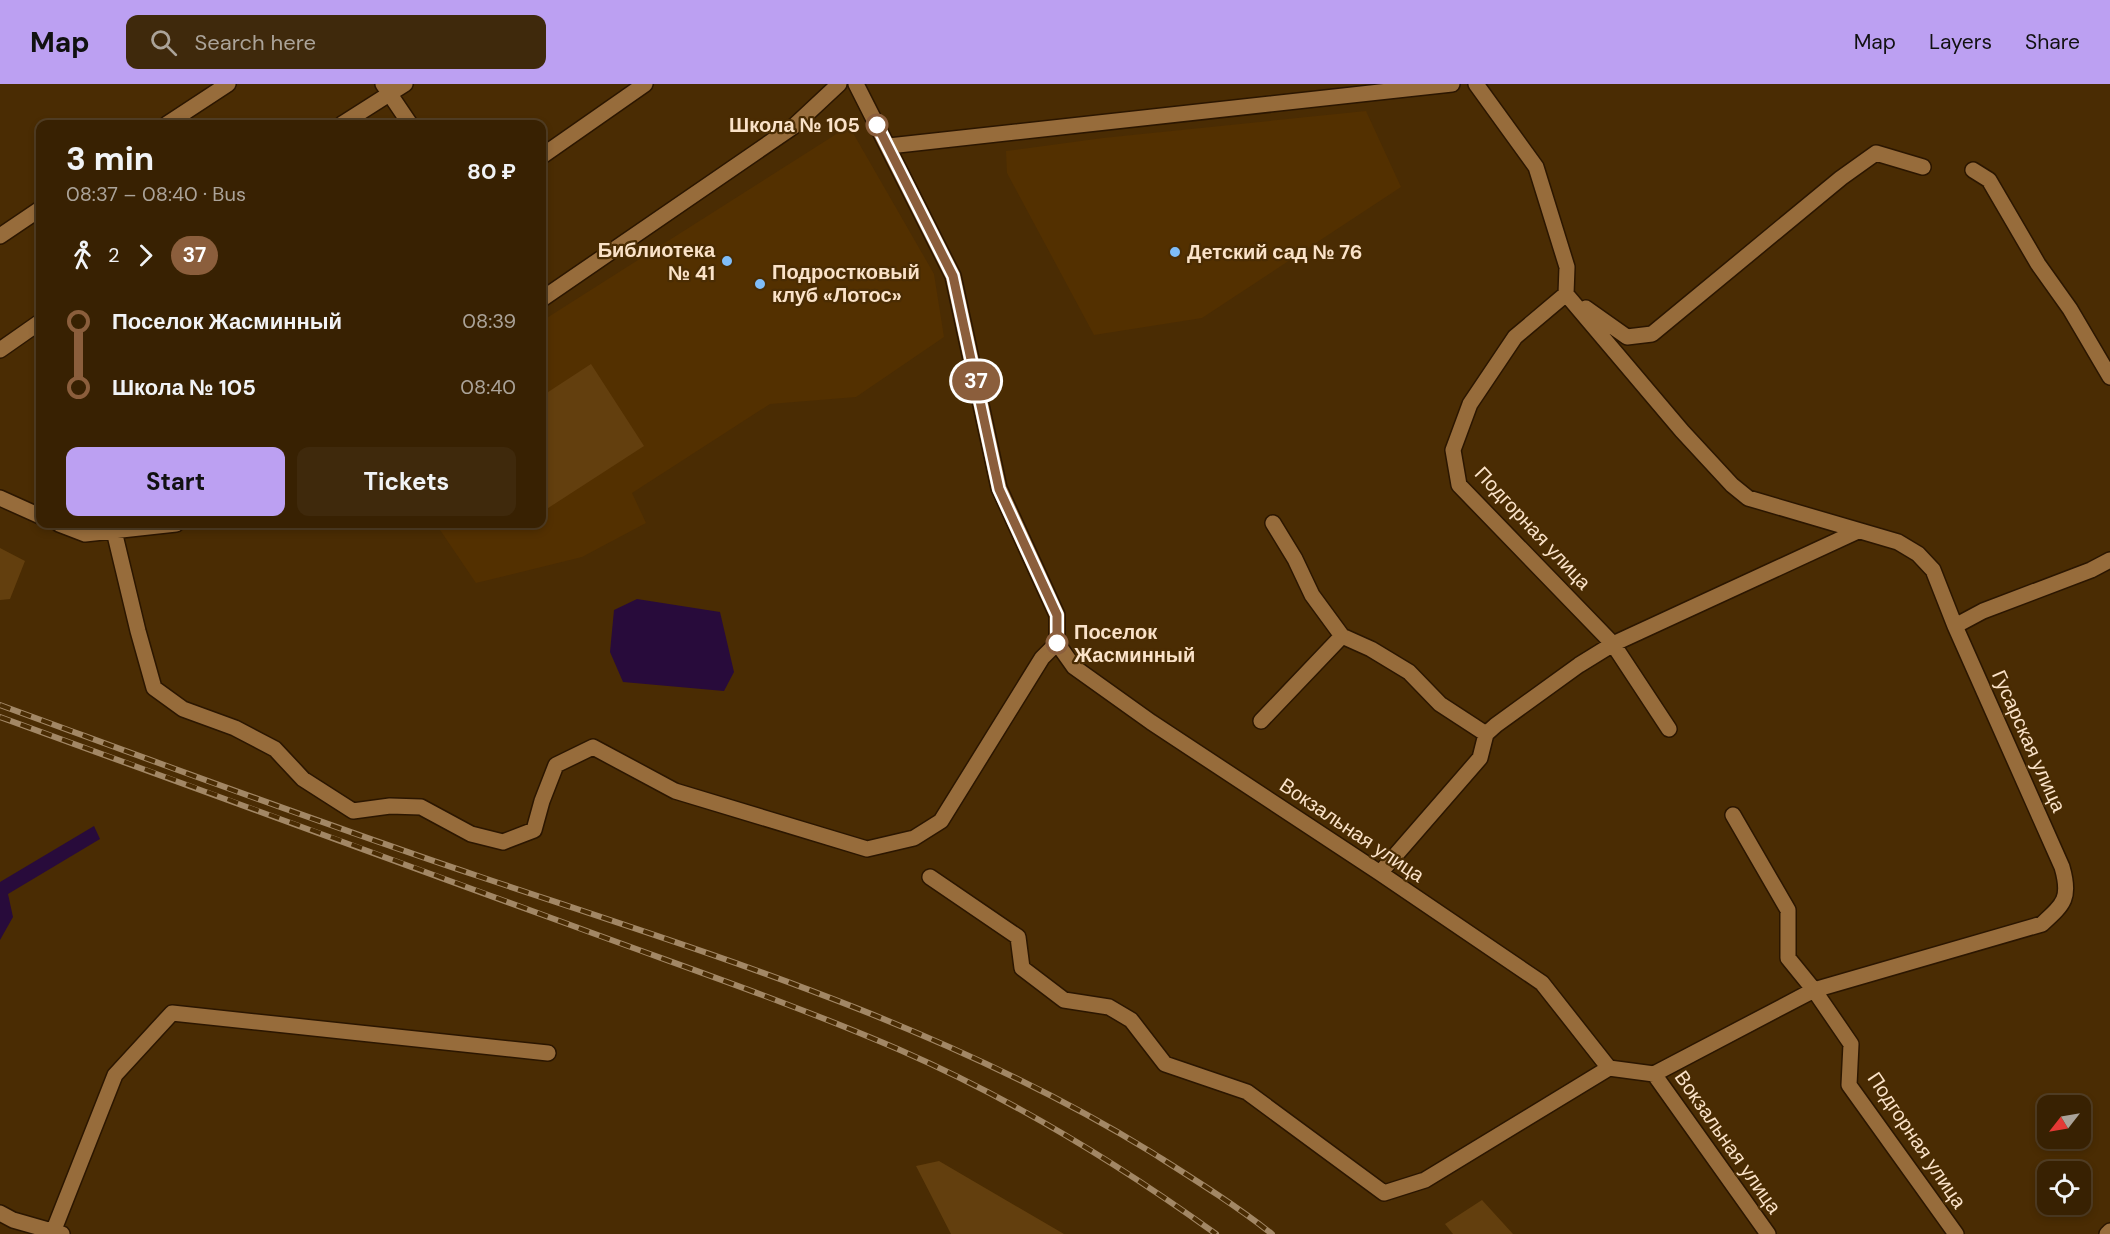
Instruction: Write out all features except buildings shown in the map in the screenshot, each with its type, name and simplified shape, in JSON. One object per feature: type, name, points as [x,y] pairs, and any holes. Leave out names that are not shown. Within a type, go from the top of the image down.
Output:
[{"type":"street","points":[[173,120],[228,84]]},
{"type":"street","points":[[347,120],[386,89],[405,84]]},
{"type":"street","points":[[546,153],[645,84]]},
{"type":"street","points":[[546,296],[794,126],[839,84]]},
{"type":"street","points":[[114,531],[154,688],[183,709],[235,728],[275,749],[303,779],[353,810],[390,806],[421,807],[471,834],[503,842],[534,831],[542,801],[556,765],[593,747],[675,790],[867,849],[914,838],[941,821],[1042,658],[1057,643],[1057,615],[999,489],[953,276],[856,84]]},
{"type":"street","points":[[889,147],[1452,84]]},
{"type":"street","points":[[1476,84],[1536,167],[1567,267],[1566,294],[1682,431],[1732,485],[1748,498],[1858,531]]},
{"type":"street","points":[[386,89],[407,120]]},
{"type":"street","points":[[1566,294],[1627,337],[1652,334],[1841,177],[1876,153],[1923,167]]},
{"type":"street","points":[[1973,170],[1989,180],[2038,264],[2070,309],[2110,377]]},
{"type":"street","points":[[0,236],[36,212]]},
{"type":"street","name":"Подгорная улица","points":[[1566,294],[1515,337],[1470,404],[1453,450],[1459,485],[1613,644],[1669,729]]},
{"type":"street","points":[[0,350],[36,325]]},
{"type":"street","points":[[0,498],[36,514]]},
{"type":"street","points":[[1273,523],[1295,559],[1312,596],[1342,636],[1371,649],[1409,672],[1440,704],[1486,734]]},
{"type":"street","points":[[69,528],[84,534],[141,528]]},
{"type":"street","points":[[1380,873],[1480,758],[1486,734],[1579,664],[1613,644],[1858,531]]},
{"type":"street","name":"Гусарская улица","points":[[1814,990],[2042,924],[2062,906],[2067,883],[1955,626],[1933,570],[1918,554],[1898,542],[1858,531]]},
{"type":"street","points":[[1955,626],[1983,610],[2091,570],[2110,560]]},
{"type":"street","points":[[1261,721],[1342,636]]},
{"type":"street","name":"Вокзальная улица","points":[[1057,643],[1074,667],[1151,722],[1542,983],[1609,1068]]},
{"type":"street","name":"Подгорная улица","points":[[1733,815],[1788,910],[1788,958],[1814,990],[1851,1044],[1850,1085],[1956,1234]]},
{"type":"street","points":[[930,877],[1018,937],[1022,968],[1064,1000],[1108,1007],[1131,1020],[1165,1064],[1247,1092],[1384,1193],[1425,1180],[1609,1068],[1654,1074],[1814,990]]},
{"type":"street","points":[[0,1214],[57,1233],[115,1075],[172,1013],[548,1053]]},
{"type":"street","name":"Вокзальная улица","points":[[1654,1074],[1768,1234]]},
{"type":"shaded area","name":"Детский сад № 76","points":[[1366,111],[1401,187],[1202,318],[1094,335],[1007,173],[1006,151],[1103,138]]},
{"type":"shaded area","name":"Школа № 105","points":[[849,126],[934,274],[944,337],[856,397],[770,404],[632,493],[646,523],[582,557],[476,583],[439,528],[546,528],[546,318]]},
{"type":"shaded area","points":[[591,364],[644,446],[546,509],[546,393]]},
{"type":"shaded area","points":[[0,548],[25,561],[10,599],[0,600]]},
{"type":"shaded area","points":[[637,599],[720,612],[734,672],[724,691],[623,682],[610,652],[614,610]]},
{"type":"shaded area","points":[[94,826],[100,839],[8,894],[13,917],[0,940],[0,882]]},
{"type":"shaded area","points":[[939,1161],[1064,1234],[951,1234],[916,1166]]},
{"type":"shaded area","points":[[1482,1200],[1513,1234],[1453,1234],[1445,1224]]},
{"type":"railway","points":[[0,705],[358,835],[737,963],[907,1029],[990,1066],[1072,1107],[1151,1152],[1228,1202],[1272,1234]]},
{"type":"railway","points":[[0,717],[739,986],[900,1050],[983,1089],[1062,1133],[1102,1157],[1216,1234]]},
{"type":"bus line","name":"37","points":[[877,125],[953,276],[999,489],[1057,615],[1057,643]]},
{"type":"place","name":"Школа № 105","points":[[877,125]]},
{"type":"place","name":"Детский сад № 76","points":[[1175,252]]},
{"type":"place","name":"Библиотека № 41","points":[[727,261]]},
{"type":"place","name":"Подростковый клуб «Лотос»","points":[[760,284]]},
{"type":"place","name":"Поселок Жасминный","points":[[1057,643]]}]
